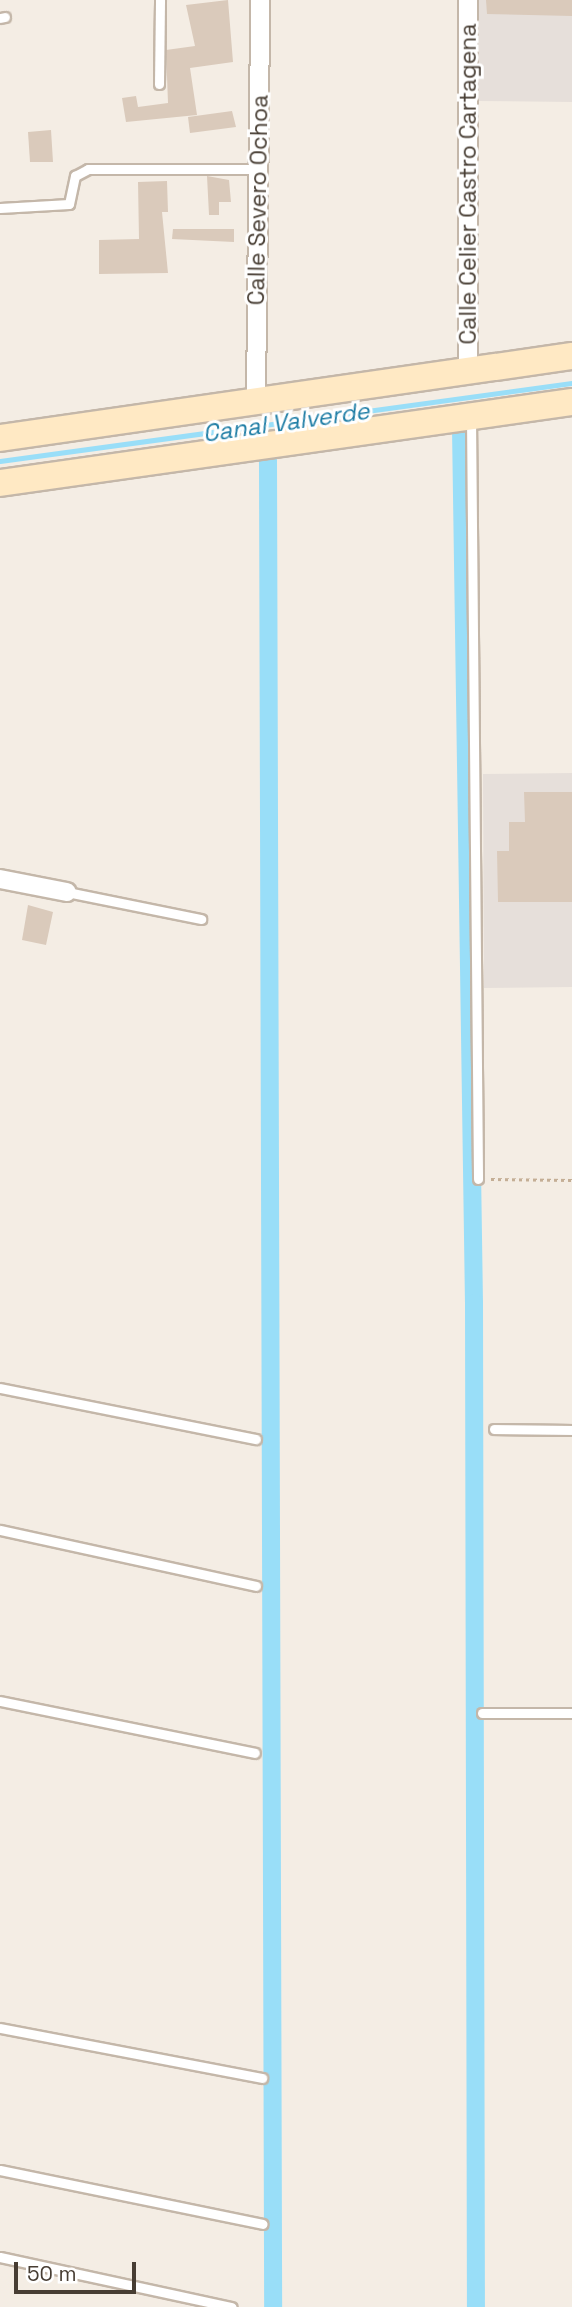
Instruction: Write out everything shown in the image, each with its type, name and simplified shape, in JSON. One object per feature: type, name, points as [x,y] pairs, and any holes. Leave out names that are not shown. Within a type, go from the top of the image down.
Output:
[{"type":"street","name":"Calle Severo Ochoa","points":[[256,401],[260,0]]},
{"type":"street","name":"Calle Celier Castro Cartagena","points":[[468,0],[468,369]]},
{"type":"street","points":[[0,438],[572,356]]},
{"type":"street","points":[[0,483],[572,402]]},
{"type":"street","points":[[0,879],[67,892]]},
{"type":"lane","points":[[159,84],[160,0]]},
{"type":"lane","points":[[0,208],[69,204],[75,176],[88,169],[257,169]]},
{"type":"lane","points":[[471,417],[478,1179]]},
{"type":"lane","points":[[67,892],[201,919]]},
{"type":"lane","points":[[0,1388],[256,1438]]},
{"type":"lane","points":[[494,1429],[572,1430]]},
{"type":"lane","points":[[0,1530],[256,1586]]},
{"type":"lane","points":[[0,1701],[255,1752]]},
{"type":"lane","points":[[482,1713],[572,1713]]},
{"type":"lane","points":[[0,2028],[262,2078]]},
{"type":"lane","points":[[0,2170],[263,2224]]},
{"type":"lane","points":[[0,2257],[232,2307]]},
{"type":"path","points":[[478,1179],[572,1180]]},
{"type":"shaded area","points":[[478,0],[572,0],[572,102],[478,101]]},
{"type":"shaded area","points":[[572,773],[572,987],[484,988],[483,774]]},
{"type":"building","points":[[228,0],[233,62],[190,68],[197,115],[126,122],[122,98],[136,96],[138,107],[168,103],[166,50],[195,46],[186,5]]},
{"type":"building","points":[[486,0],[572,0],[572,16],[487,14]]},
{"type":"building","points":[[232,111],[236,127],[190,133],[188,117]]},
{"type":"building","points":[[51,130],[53,162],[30,162],[28,132]]},
{"type":"building","points":[[207,176],[229,180],[231,202],[219,202],[219,215],[209,215]]},
{"type":"building","points":[[167,181],[168,212],[162,212],[168,273],[99,274],[99,240],[139,239],[138,182]]},
{"type":"building","points":[[173,229],[234,229],[234,242],[172,239]]},
{"type":"building","points":[[524,792],[572,792],[572,902],[498,902],[497,851],[509,851],[509,822],[525,822]]},
{"type":"building","points":[[28,905],[53,912],[46,945],[22,940]]},
{"type":"waterway","name":"Canal Valverde","points":[[0,461],[572,383]]},
{"type":"waterway","points":[[461,428],[474,1303],[476,2307]]},
{"type":"waterway","points":[[268,460],[273,2307]]}]
